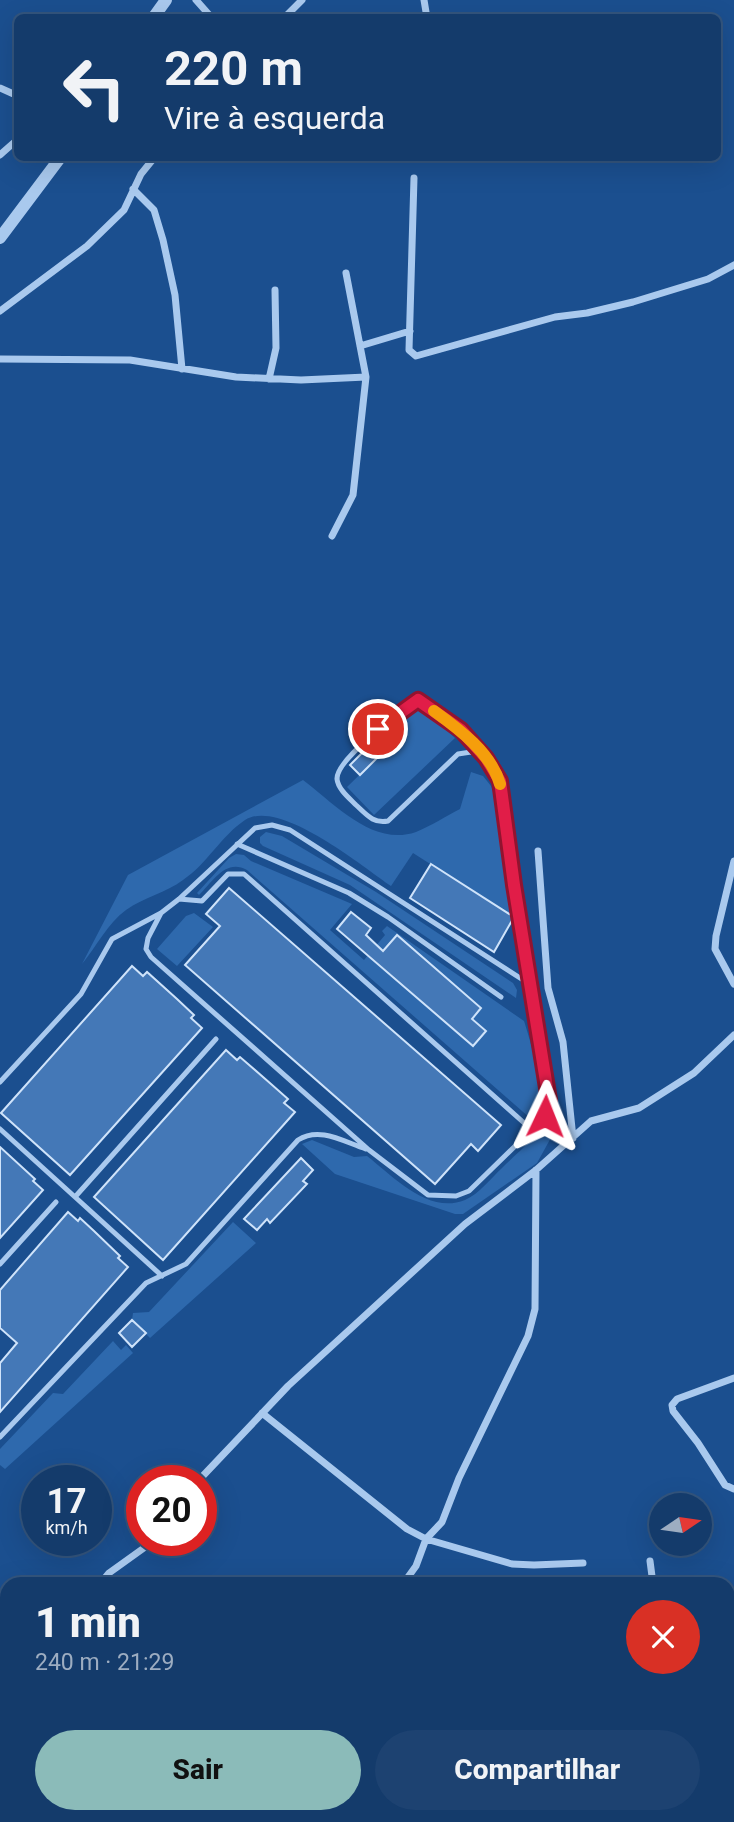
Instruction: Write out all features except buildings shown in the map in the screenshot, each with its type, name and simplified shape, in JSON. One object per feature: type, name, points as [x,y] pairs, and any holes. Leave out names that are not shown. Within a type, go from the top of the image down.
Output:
[{"type":"street","points":[[196,0],[208,14]]},
{"type":"street","points":[[288,14],[302,0]]},
{"type":"street","points":[[0,155],[14,143]]},
{"type":"street","points":[[0,238],[58,161]]},
{"type":"street","points":[[0,311],[87,246],[124,209],[141,174],[152,161]]},
{"type":"street","points":[[414,178],[409,350],[416,356],[555,317],[587,313],[633,302],[708,279],[734,265]]},
{"type":"street","points":[[133,189],[154,210],[163,240],[175,295],[182,369]]},
{"type":"street","points":[[332,536],[353,495],[366,377],[346,273]]},
{"type":"street","points":[[269,379],[276,348],[275,290]]},
{"type":"street","points":[[360,346],[410,331]]},
{"type":"street","points":[[0,359],[130,360],[236,377],[269,379],[366,377]]},
{"type":"street","points":[[538,851],[548,988],[563,1042],[573,1138]]},
{"type":"street","points":[[734,861],[715,949],[734,984]]},
{"type":"street","points":[[213,1465],[306,1369],[465,1224],[536,1170],[591,1121],[639,1108],[694,1073],[734,1035]]},
{"type":"street","points":[[407,1577],[416,1566],[426,1539],[442,1522],[459,1478],[528,1336],[535,1310],[536,1170]]},
{"type":"street","points":[[734,1378],[677,1399],[672,1405],[725,1485],[734,1489]]},
{"type":"street","points":[[262,1413],[407,1529],[426,1539],[512,1564],[583,1563]]},
{"type":"street","points":[[106,1577],[133,1556]]},
{"type":"street","points":[[650,1561],[652,1577]]},
{"type":"lane","points":[[161,912],[148,938],[146,948],[151,957],[369,1150],[428,1195],[456,1196],[469,1191],[545,1116],[549,1100],[500,781],[486,758],[461,730],[418,700],[378,729],[340,767],[337,780],[342,791],[372,820],[380,823],[388,821],[458,754],[471,752],[486,758]]},
{"type":"lane","points":[[0,1082],[81,994],[112,939],[179,899],[255,828],[272,825],[290,830],[531,985]]},
{"type":"lane","points":[[237,844],[349,893],[501,997]]},
{"type":"lane","points":[[179,899],[202,901],[228,874],[244,874],[532,1130]]},
{"type":"lane","points":[[75,1197],[216,1039]]},
{"type":"lane","points":[[0,1129],[162,1276]]},
{"type":"lane","points":[[0,1437],[146,1283],[186,1264],[299,1140],[308,1134],[322,1134],[369,1150]]},
{"type":"lane","points":[[0,1265],[56,1202]]},
{"type":"shaded area","points":[[417,709],[433,718],[455,738],[374,815],[347,787],[395,738],[385,727]]},
{"type":"shaded area","points":[[471,772],[483,776],[491,786],[500,811],[509,891],[515,918],[413,853],[391,886],[320,837],[278,818],[260,816],[245,820],[236,827],[183,880],[120,915],[82,964],[128,875],[303,780],[355,821],[385,834],[400,835],[422,830],[460,809]]},
{"type":"shaded area","points":[[266,832],[282,836],[376,892],[513,983],[517,990],[516,998],[350,885],[263,846],[260,837]]},
{"type":"shaded area","points":[[236,854],[244,855],[251,861],[352,904],[330,930],[364,960],[385,935],[382,931],[387,926],[524,1021],[541,1088],[541,1105],[537,1113],[530,1118],[247,870],[239,867],[226,869],[199,895],[197,893],[229,858]]},
{"type":"shaded area","points":[[194,913],[213,927],[177,966],[157,949],[186,916]]},
{"type":"shaded area","points":[[552,1112],[563,1116],[537,1163],[463,1214],[455,1214],[335,1174],[302,1144],[312,1140],[354,1157],[367,1156],[412,1191],[438,1202],[451,1203],[465,1200],[480,1190],[536,1135]]},
{"type":"shaded area","points":[[233,1222],[256,1243],[150,1338],[132,1320],[133,1313],[149,1312]]},
{"type":"shaded area","points":[[113,1341],[121,1350],[126,1345],[133,1353],[5,1469],[0,1465],[0,1449],[53,1393],[63,1394]]},
{"type":"slow traffic","points":[[434,711],[461,730],[486,758],[500,784]]},
{"type":"route","points":[[378,729],[418,700],[461,730],[486,758],[500,781],[549,1100],[545,1116]]}]
